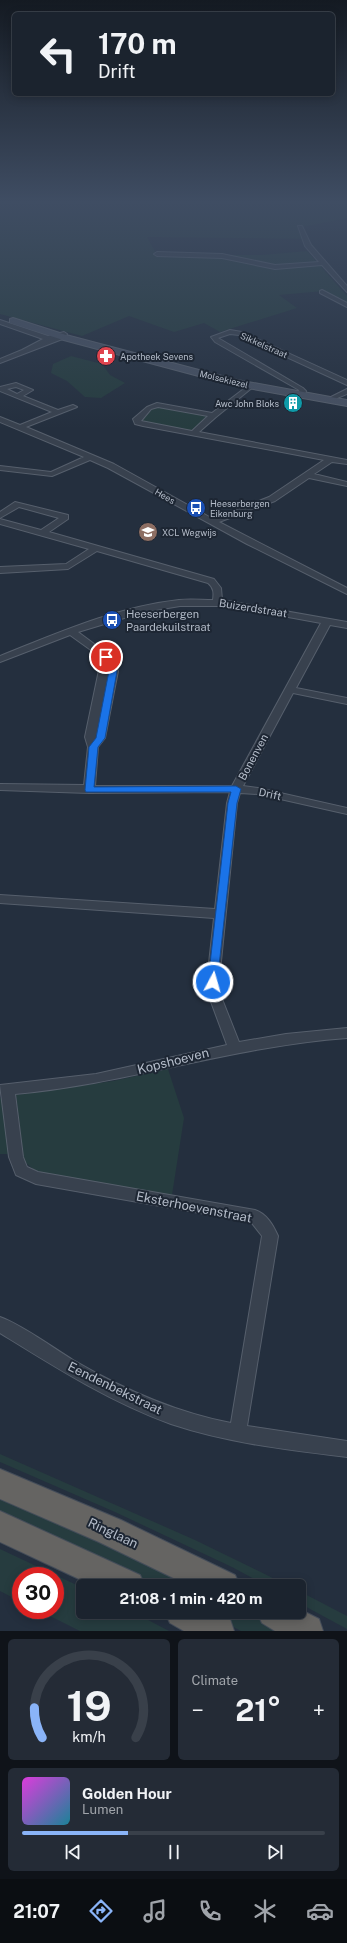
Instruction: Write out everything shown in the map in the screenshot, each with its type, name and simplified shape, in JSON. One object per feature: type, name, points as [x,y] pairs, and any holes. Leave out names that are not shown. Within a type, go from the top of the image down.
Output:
[{"type":"highway","name":"Ringlaan","points":[[0,1484],[110,1531],[209,1579]]},
{"type":"highway","points":[[0,1526],[114,1579]]},
{"type":"highway","points":[[195,1619],[218,1631]]},
{"type":"highway","points":[[286,1619],[307,1631]]},
{"type":"main road","name":"Molsekiezel","points":[[0,318],[57,337],[103,346],[251,386],[347,403]]},
{"type":"street","points":[[336,277],[347,290]]},
{"type":"street","points":[[322,292],[347,306]]},
{"type":"street","name":"Molsekiezel","points":[[0,322],[57,337]]},
{"type":"street","name":"Sikkelstraat","points":[[302,396],[303,391],[301,389],[217,341],[214,338],[215,336],[230,332],[240,333],[347,383]]},
{"type":"street","points":[[0,361],[57,337]]},
{"type":"street","points":[[0,389],[16,385],[30,390],[18,396]]},
{"type":"street","points":[[193,434],[213,415],[251,386]]},
{"type":"street","points":[[0,389],[57,412]]},
{"type":"street","points":[[328,400],[347,391]]},
{"type":"street","points":[[213,415],[157,406],[148,408],[137,419],[138,422],[143,424],[347,462]]},
{"type":"street","points":[[20,427],[73,407]]},
{"type":"street","name":"Hees","points":[[0,419],[111,466],[212,522],[347,591]]},
{"type":"street","points":[[0,468],[52,474],[91,457]]},
{"type":"street","points":[[212,522],[272,499],[331,459]]},
{"type":"street","points":[[308,475],[346,482]]},
{"type":"street","points":[[0,516],[18,504],[65,517],[42,533]]},
{"type":"street","points":[[0,521],[210,581],[215,584],[219,591],[217,602]]},
{"type":"street","points":[[0,570],[68,566],[95,549]]},
{"type":"street","name":"Buizerdstraat","points":[[0,659],[71,631],[143,609],[180,603],[217,602],[347,625]]},
{"type":"street","name":"Bonenven","points":[[234,1047],[216,999],[213,982],[232,803],[236,789],[327,621]]},
{"type":"street","points":[[71,631],[106,657],[113,671],[100,738],[94,747],[90,790]]},
{"type":"street","points":[[290,690],[347,701]]},
{"type":"street","name":"Drift","points":[[0,787],[90,790],[236,789],[258,792],[347,811]]},
{"type":"street","points":[[0,899],[221,914]]},
{"type":"street","name":"Kopshoeven","points":[[4,1090],[107,1077],[234,1047],[319,1034],[347,1034]]},
{"type":"street","name":"Eksterhoevenstraat","points":[[4,1090],[16,1157],[21,1171],[36,1178],[254,1216],[266,1227],[270,1236],[238,1432]]},
{"type":"street","name":"Eendenbekstraat","points":[[0,1324],[83,1375],[149,1407],[200,1424],[238,1432],[347,1449]]},
{"type":"green space","points":[[0,277],[330,277],[347,296],[347,304],[324,291],[279,295],[297,308],[220,332],[204,323],[174,332],[129,316],[82,336],[0,314]]},
{"type":"green space","points":[[71,356],[102,364],[110,375],[125,383],[101,398],[85,397],[67,381],[51,373],[53,364]]},
{"type":"green space","points":[[160,407],[208,417],[195,429],[188,431],[144,422],[141,418],[152,408]]},
{"type":"green space","points":[[168,1069],[184,1118],[172,1195],[47,1174],[34,1170],[24,1161],[16,1095],[113,1081]]},
{"type":"green space","points":[[0,1098],[5,1101],[6,1108],[8,1154],[0,1154]]},
{"type":"green space","points":[[0,1454],[195,1540],[275,1579],[254,1579],[232,1567],[115,1512],[0,1462]]},
{"type":"green space","points":[[0,1497],[179,1579],[141,1579],[67,1543],[0,1514]]},
{"type":"green space","points":[[0,1549],[38,1567],[12,1567],[12,1597],[0,1591]]},
{"type":"green space","points":[[64,1579],[76,1585],[76,1619],[146,1619],[169,1631],[80,1631],[56,1619],[64,1619]]},
{"type":"green space","points":[[306,1595],[347,1616],[347,1629],[306,1607]]},
{"type":"green space","points":[[218,1619],[258,1619],[280,1631],[241,1631]]},
{"type":"place","name":"Apotheek Sevens","points":[[106,356]]},
{"type":"place","name":"Awc John Bloks","points":[[293,403]]},
{"type":"place","name":"Heeserbergen Eikenburg","points":[[196,508]]},
{"type":"place","name":"XCL Wegwijs","points":[[148,532]]},
{"type":"place","name":"Heeserbergen Paardekuilstraat","points":[[112,620]]},
{"type":"route","points":[[106,657],[113,671],[100,738],[94,747],[90,790],[236,789],[232,803],[213,982]]}]
